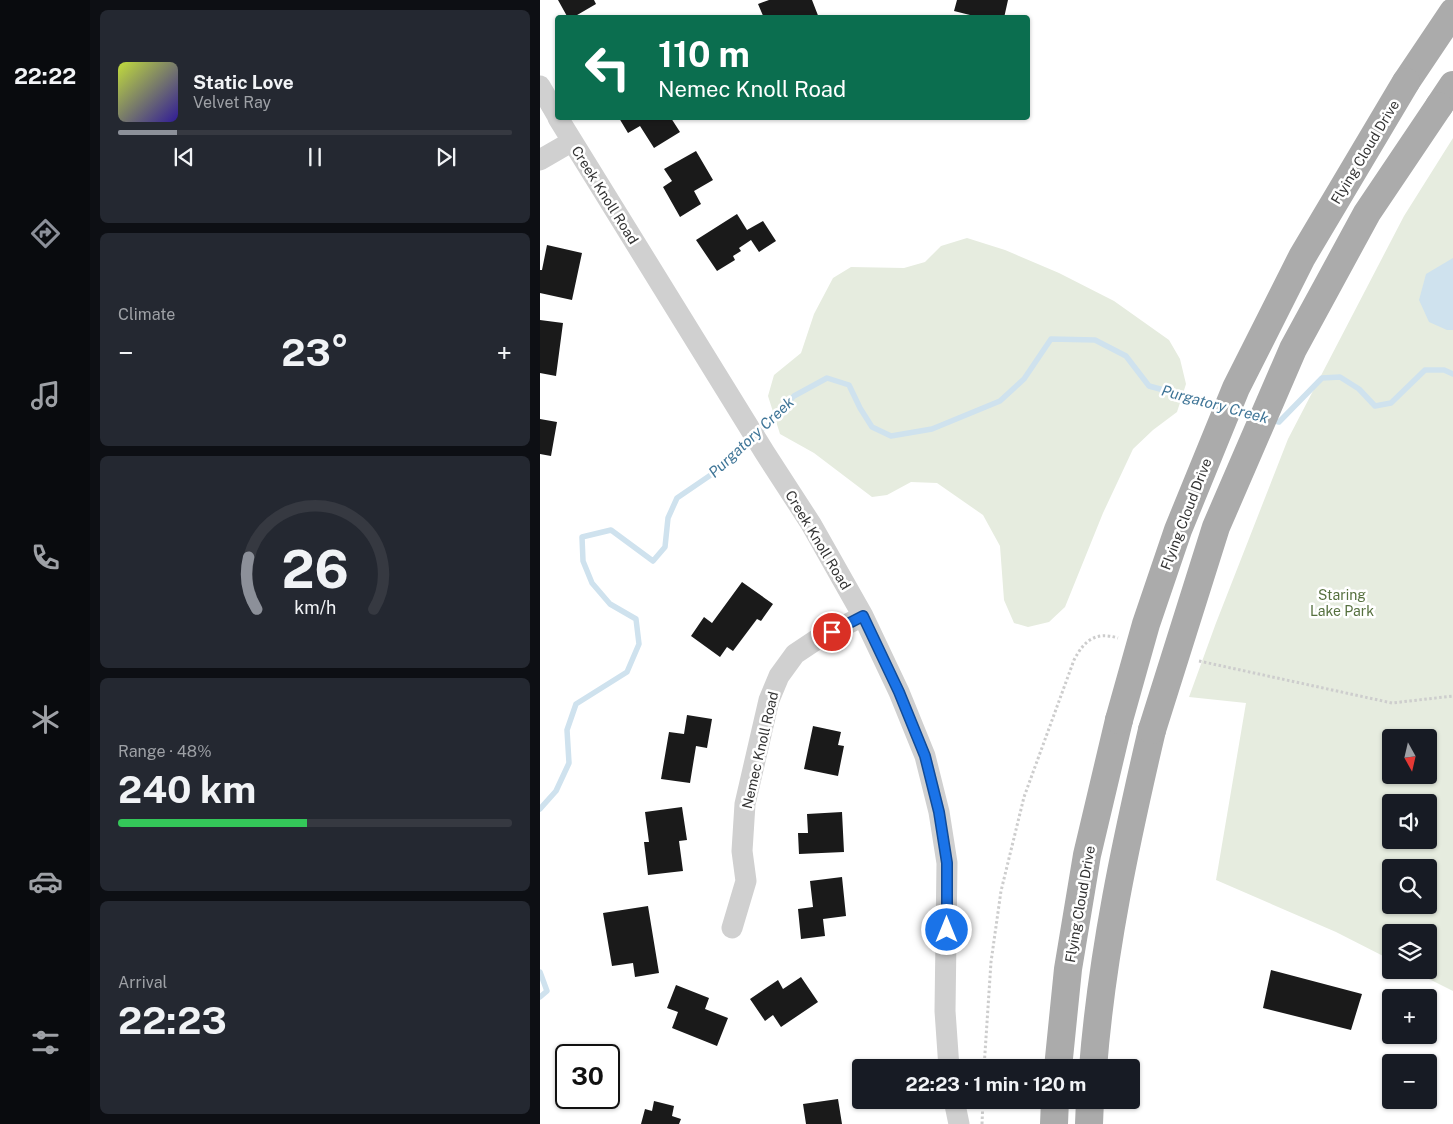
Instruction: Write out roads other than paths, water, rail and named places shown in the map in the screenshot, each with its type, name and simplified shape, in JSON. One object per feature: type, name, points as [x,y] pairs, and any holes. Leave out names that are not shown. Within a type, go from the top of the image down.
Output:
[{"type":"main road","name":"Flying Cloud Drive","points":[[1059,1059],[1068,969],[1088,855],[1118,720],[1146,624],[1178,530],[1236,388],[1302,257],[1406,82],[1453,12]]},
{"type":"main road","points":[[1094,1059],[1097,1018],[1115,897],[1129,827],[1152,730],[1216,527],[1293,349],[1367,213],[1446,96]]},
{"type":"main road","points":[[1054,1124],[1055,1109]]},
{"type":"main road","points":[[1089,1124],[1090,1109]]},
{"type":"street","name":"Creek Knoll Road","points":[[540,86],[555,112]]},
{"type":"street","name":"Creek Knoll Road","points":[[560,120],[571,142],[811,524],[863,616],[899,692],[925,756],[939,812],[947,863],[945,1011],[948,1059]]},
{"type":"street","points":[[540,160],[571,142]]},
{"type":"street","name":"Nemec Knoll Road","points":[[732,928],[746,881],[742,851],[745,804],[769,700],[779,676],[795,654],[816,640],[863,616]]},
{"type":"street","points":[[956,1109],[959,1124]]},
{"type":"water","points":[[1453,258],[1453,330],[1447,330],[1429,322],[1419,300],[1426,274]]},
{"type":"waterway","name":"Purgatory Creek","points":[[540,809],[556,791],[569,763],[567,730],[576,704],[627,672],[639,644],[636,619],[610,604],[592,583],[583,561],[582,537],[611,530],[653,561],[665,547],[668,518],[677,498],[718,470],[769,423],[794,396],[827,378],[849,385],[872,427],[891,436],[932,429],[1000,401],[1024,379],[1051,339],[1095,340],[1126,356],[1149,386],[1222,406]]},
{"type":"waterway","name":"Purgatory Creek","points":[[1272,420],[1279,422],[1322,378],[1340,377],[1359,389],[1375,406],[1391,403],[1425,370],[1444,370],[1453,374]]},
{"type":"waterway","name":"Purgatory Creek","points":[[1236,409],[1255,415]]},
{"type":"waterway","name":"Purgatory Creek","points":[[540,972],[547,991],[540,997]]},
{"type":"park label","name":"Staring Lake Park","points":[[1342,604]]}]
